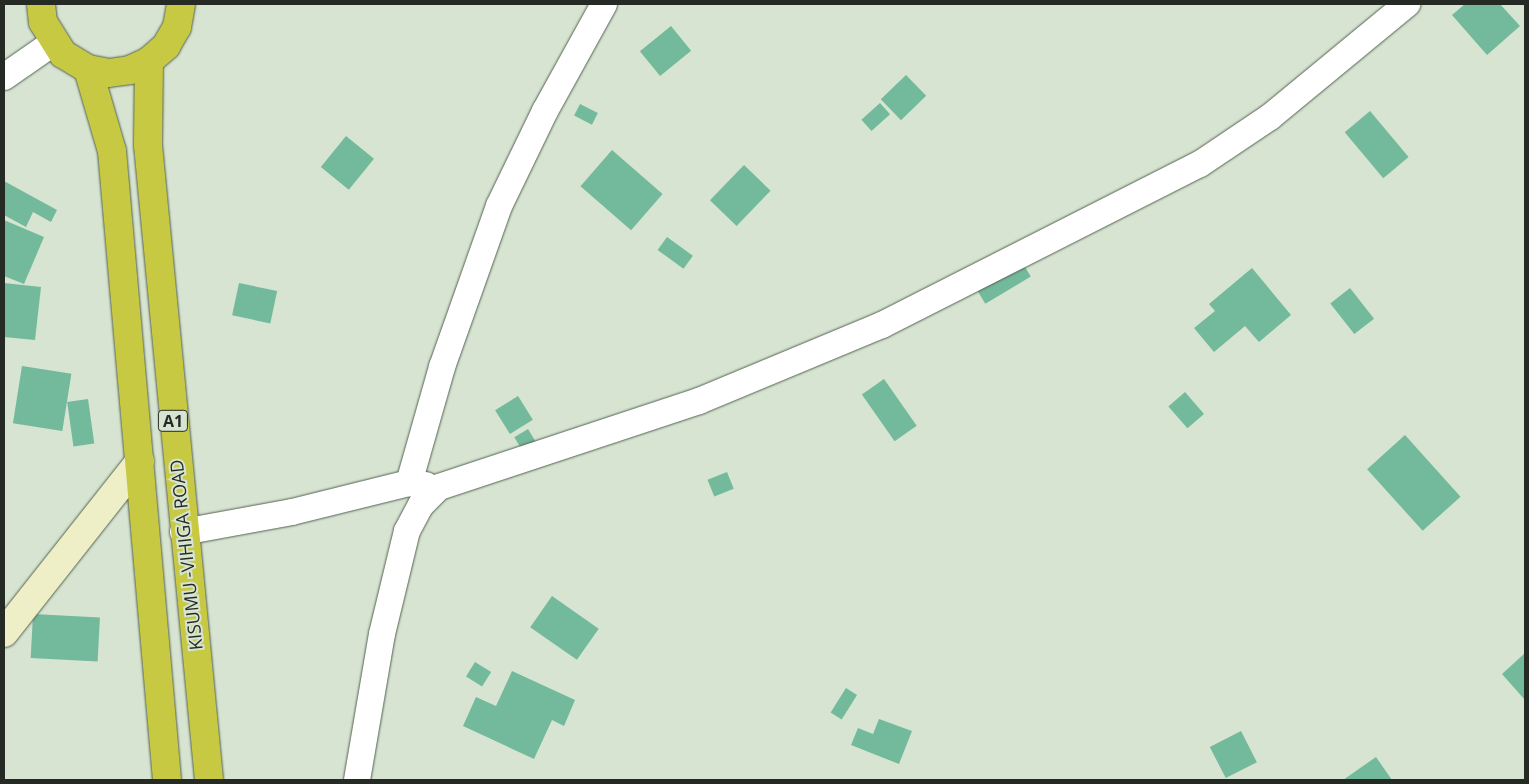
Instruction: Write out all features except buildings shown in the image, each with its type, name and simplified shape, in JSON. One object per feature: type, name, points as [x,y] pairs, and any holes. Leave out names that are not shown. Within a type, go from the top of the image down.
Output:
[{"type":"highway","points":[[41,4],[43,22],[53,43],[88,69],[123,71],[149,61],[166,46],[177,27],[181,4]]},
{"type":"highway","name":"KISUMU -VIHIGA ROAD","points":[[149,61],[148,145],[183,532],[209,780]]},
{"type":"highway","name":"KISUMU -VIHIGA ROAD","points":[[88,69],[112,151],[167,780]]},
{"type":"street","points":[[409,483],[442,367],[499,206],[545,111],[604,4]]},
{"type":"street","points":[[183,532],[292,512],[409,483],[439,487],[700,401],[882,325],[1200,164],[1270,117],[1407,4]]},
{"type":"street","points":[[4,77],[53,43]]},
{"type":"street","points":[[4,633],[140,462]]},
{"type":"street","points":[[357,780],[382,634],[407,531],[421,505],[439,487]]}]
